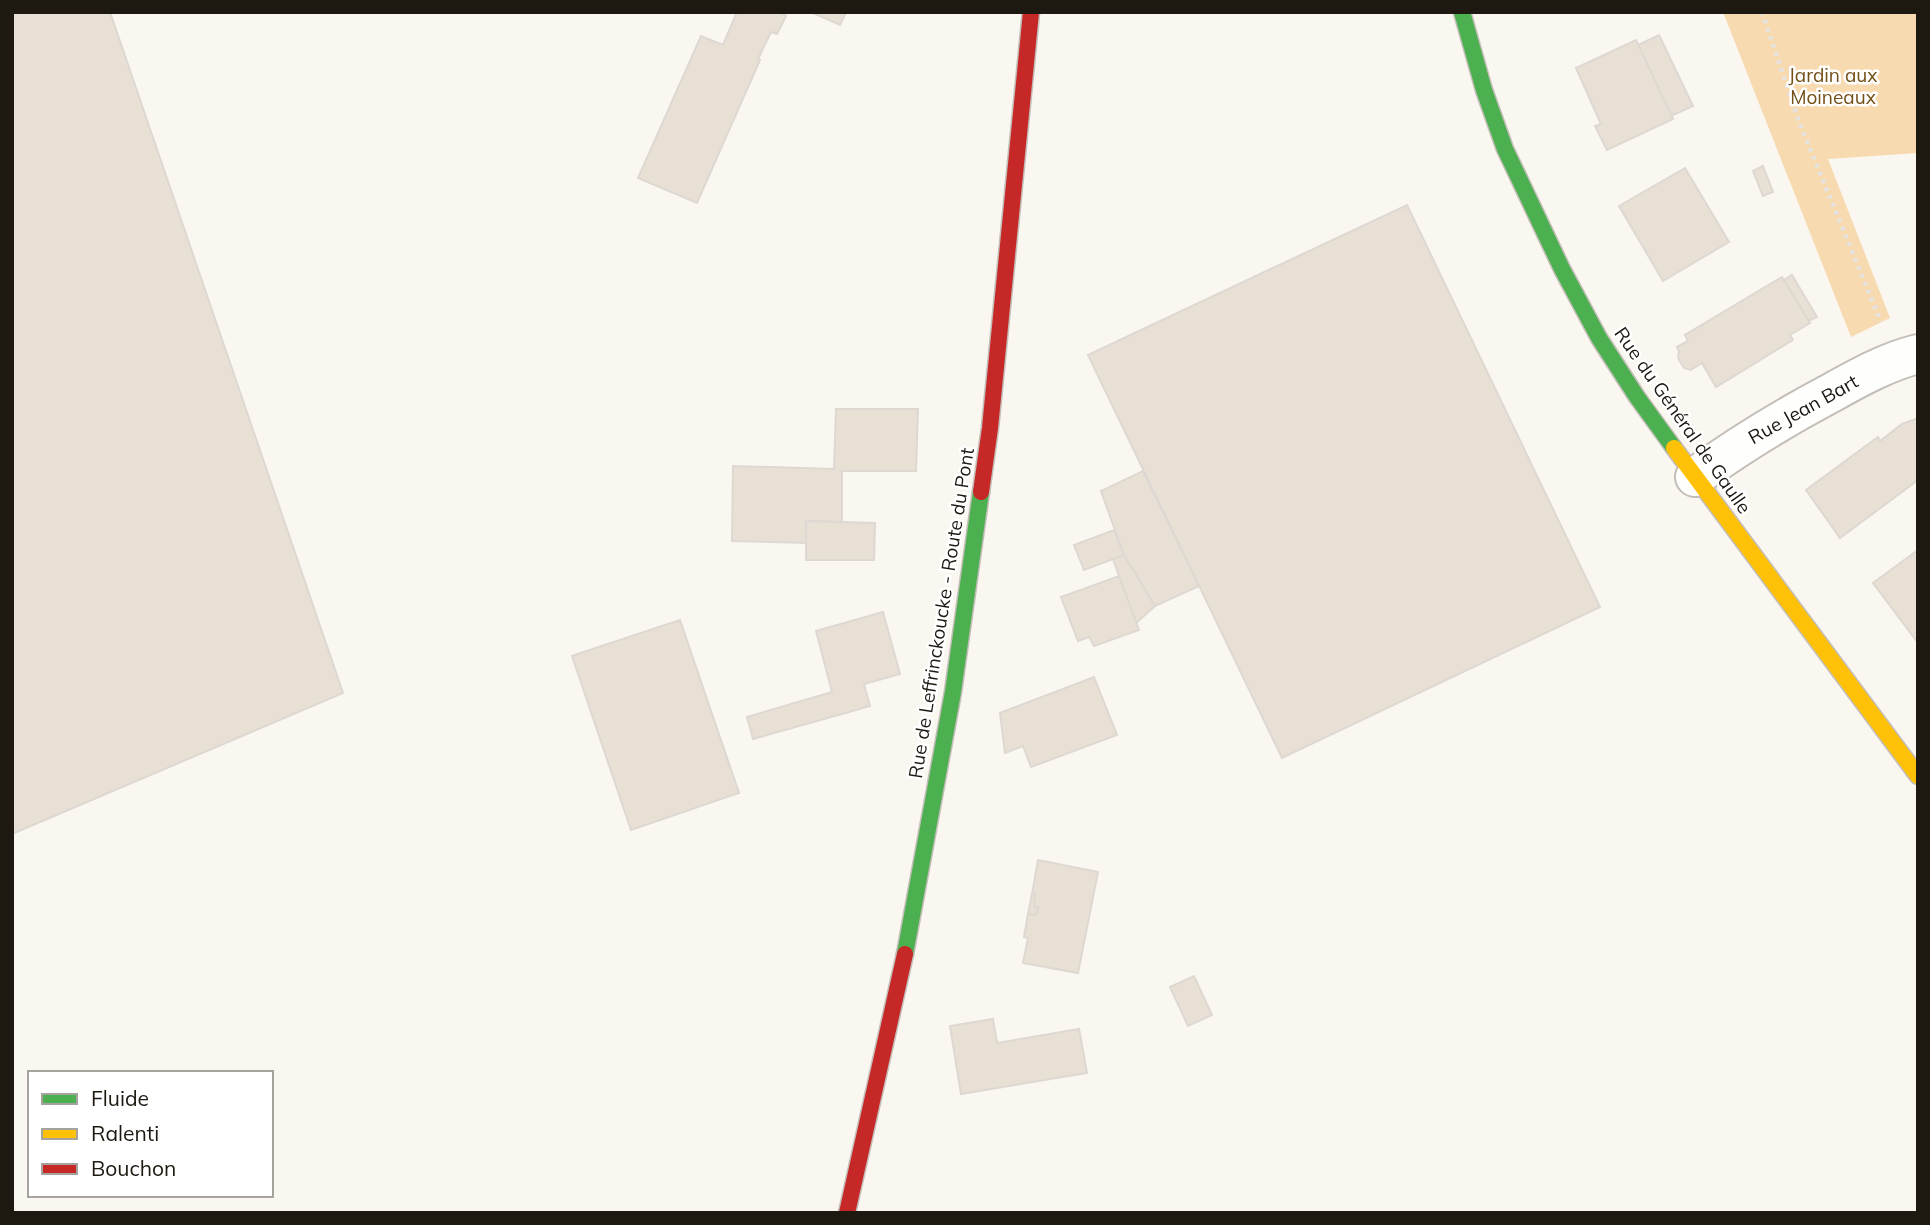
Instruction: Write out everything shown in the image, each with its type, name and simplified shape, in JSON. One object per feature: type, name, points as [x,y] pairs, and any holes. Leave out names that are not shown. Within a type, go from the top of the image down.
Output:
[{"type":"main road","name":"Rue de Leffrinckoucke - Route du Pont","points":[[847,1213],[897,995],[953,692],[993,402],[1031,12]]},
{"type":"main road","name":"Rue du Général de Gaulle","points":[[1462,12],[1484,90],[1505,149],[1562,269],[1616,366],[1695,477],[1918,776]]},
{"type":"street","name":"Rue Jean Bart","points":[[1695,477],[1768,426],[1907,356]]},
{"type":"path","points":[[1762,12],[1798,119],[1907,356]]},
{"type":"green space","name":"Jardin aux Moineaux","points":[[1723,12],[1918,12],[1918,153],[1828,159],[1890,318],[1851,337]]},
{"type":"building","points":[[12,12],[110,12],[343,693],[12,834]]},
{"type":"building","points":[[737,12],[779,12],[786,16],[777,34],[771,32],[758,59],[760,60],[697,203],[638,178],[701,36],[723,45]]},
{"type":"building","points":[[811,12],[846,12],[840,25]]},
{"type":"building","points":[[1659,35],[1693,106],[1671,116],[1638,45]]},
{"type":"building","points":[[1636,40],[1673,119],[1607,150],[1595,126],[1601,124],[1576,68]]},
{"type":"building","points":[[1763,166],[1773,192],[1763,196],[1753,171]]},
{"type":"building","points":[[1685,168],[1729,242],[1663,281],[1619,206]]},
{"type":"building","points":[[1407,205],[1600,607],[1282,758],[1088,355]]},
{"type":"building","points":[[1792,275],[1817,317],[1808,321],[1784,280]]},
{"type":"building","points":[[1782,277],[1810,323],[1790,335],[1793,340],[1716,387],[1702,363],[1691,370],[1684,368],[1678,358],[1677,347],[1688,341],[1685,335]]},
{"type":"building","points":[[836,409],[918,409],[916,471],[842,471],[842,522],[806,521],[807,543],[732,541],[733,466],[834,469]]},
{"type":"building","points":[[1918,418],[1918,480],[1840,538],[1806,490],[1878,437],[1880,441],[1902,424]]},
{"type":"building","points":[[1143,471],[1199,586],[1155,606],[1124,555],[1101,491]]},
{"type":"building","points":[[806,521],[875,523],[874,560],[806,560]]},
{"type":"building","points":[[1114,530],[1124,555],[1084,570],[1074,545]]},
{"type":"building","points":[[1918,550],[1918,643],[1873,583]]},
{"type":"building","points":[[1124,555],[1155,606],[1136,623],[1113,559]]},
{"type":"building","points":[[1119,576],[1139,630],[1094,646],[1089,637],[1078,641],[1061,597]]},
{"type":"building","points":[[883,612],[900,674],[864,684],[870,706],[753,739],[747,717],[832,692],[816,631]]},
{"type":"building","points":[[680,620],[739,793],[631,830],[572,656]]},
{"type":"building","points":[[1094,677],[1117,735],[1031,767],[1023,746],[1005,753],[1000,713]]},
{"type":"building","points":[[1038,860],[1098,872],[1078,973],[1023,963],[1028,938],[1024,937],[1028,914],[1036,915],[1038,908],[1034,906],[1035,894],[1032,894]]},
{"type":"building","points":[[1032,894],[1035,894],[1034,906],[1038,908],[1036,915],[1028,914]]},
{"type":"building","points":[[1194,976],[1212,1015],[1188,1026],[1170,987]]},
{"type":"building","points":[[993,1019],[997,1043],[1079,1029],[1087,1073],[961,1094],[950,1026]]},
{"type":"traffic: fast","points":[[1462,12],[1484,90],[1505,149],[1562,269],[1599,338],[1674,448]]},
{"type":"traffic: fast","points":[[905,954],[953,692],[981,492]]},
{"type":"traffic: slow","points":[[1674,448],[1918,776]]},
{"type":"traffic: jam","points":[[981,492],[990,428],[1031,12]]},
{"type":"traffic: jam","points":[[847,1213],[905,954]]}]
